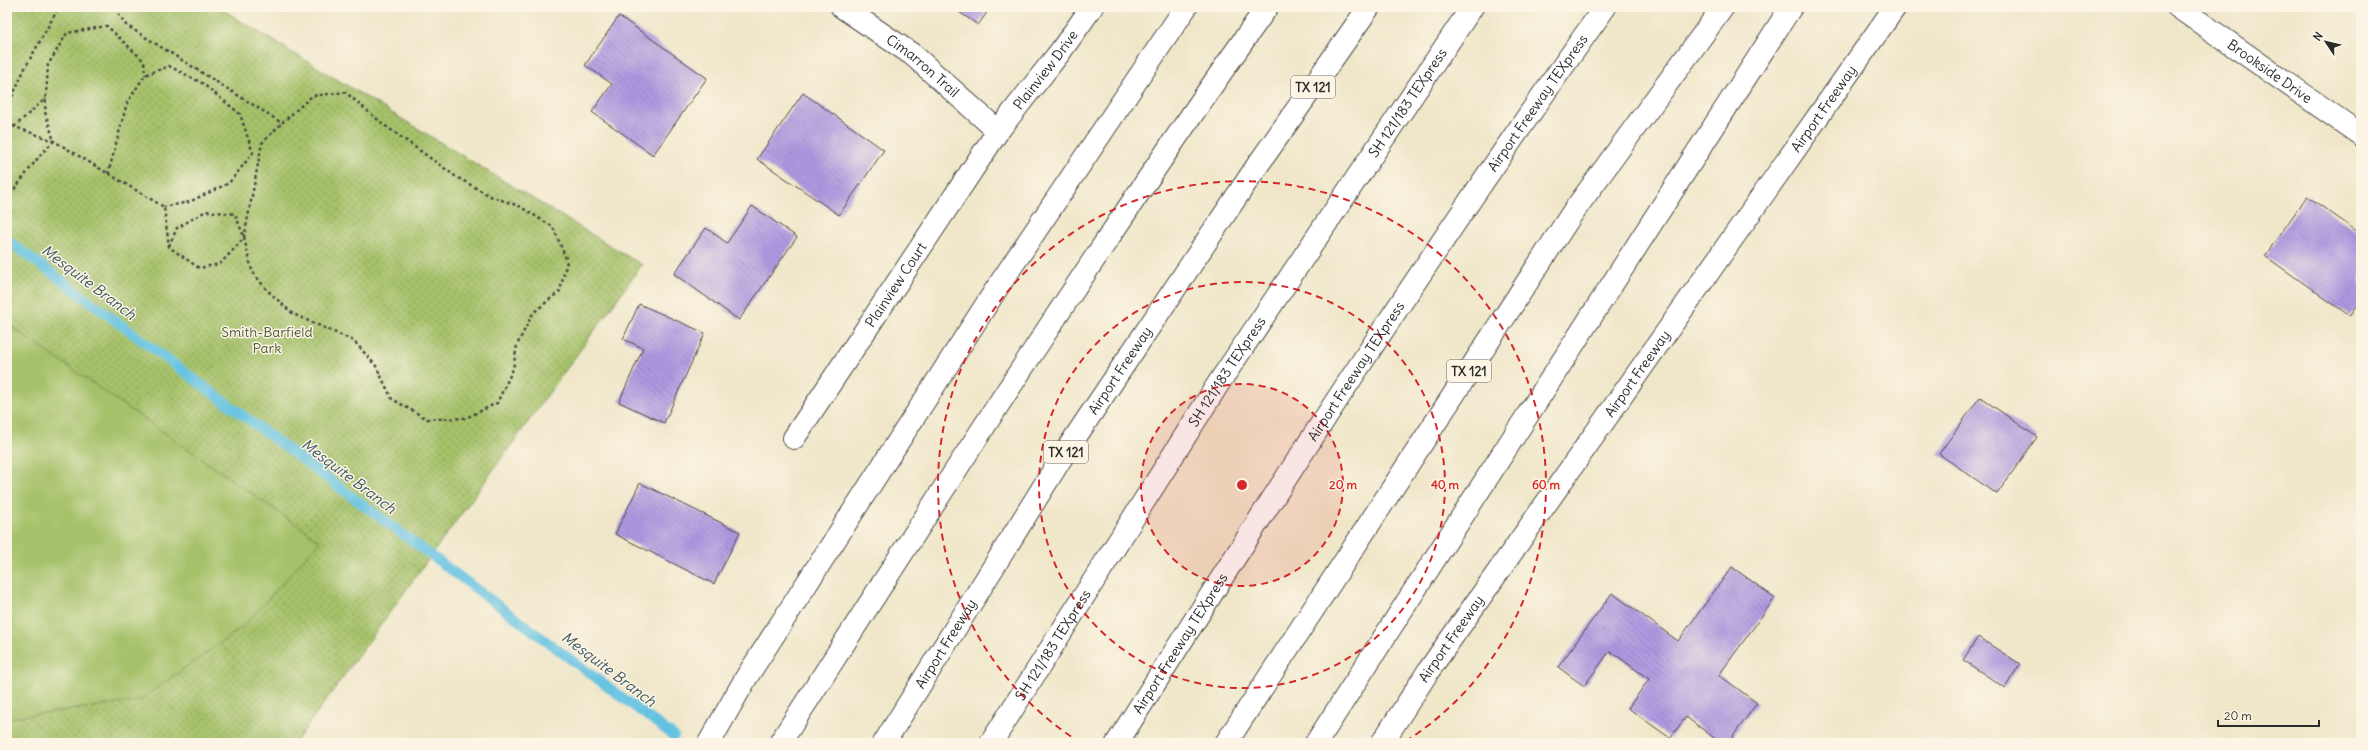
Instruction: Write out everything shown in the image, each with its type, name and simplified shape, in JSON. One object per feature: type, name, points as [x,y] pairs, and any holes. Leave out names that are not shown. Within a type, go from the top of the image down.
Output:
[{"type":"main road","name":"Cimarron Trail","points":[[842,7],[913,55],[998,131]]},
{"type":"main road","name":"Plainview Drive","points":[[998,131],[1060,52],[1092,7]]},
{"type":"main road","points":[[709,743],[746,678],[988,302],[1186,7]]},
{"type":"main road","points":[[780,743],[982,430],[1212,86],[1267,7]]},
{"type":"main road","name":"Airport Freeway","points":[[884,743],[1062,457],[1257,166],[1369,7]]},
{"type":"main road","name":"SH 121/183 TEXpress","points":[[990,743],[1220,381],[1472,7]]},
{"type":"main road","name":"Airport Freeway TEXpress","points":[[1118,743],[1325,418],[1549,86],[1605,7]]},
{"type":"main road","name":"TX 121","points":[[1226,743],[1573,212],[1723,7]]},
{"type":"main road","points":[[1316,743],[1466,507],[1636,250],[1791,7]]},
{"type":"main road","name":"Airport Freeway","points":[[1382,743],[1434,664],[1895,7]]},
{"type":"main road","name":"Brookside Drive","points":[[2178,7],[2361,135]]},
{"type":"main road","name":"Plainview Court","points":[[794,438],[998,131]]},
{"type":"path","points":[[7,108],[25,68],[59,7]]},
{"type":"path","points":[[114,7],[126,25],[282,123]]},
{"type":"path","points":[[54,142],[45,112],[48,65],[67,32],[107,26],[144,61],[145,75]]},
{"type":"path","points":[[7,124],[54,142],[108,174],[164,206],[190,202],[229,183],[253,153],[240,114],[202,83],[169,66],[145,75],[127,103],[108,174]]},
{"type":"path","points":[[164,206],[169,247],[198,268],[220,264],[244,238],[262,143],[312,96],[345,92],[383,124],[455,176],[490,196],[519,206],[553,227],[567,262],[560,291],[534,313],[517,345],[513,369],[497,403],[466,418],[427,419],[392,399],[376,366],[354,341],[293,314],[266,289],[252,271],[244,238],[235,214],[206,211],[177,228],[169,247]]},
{"type":"path","points":[[14,127],[46,97]]},
{"type":"path","points":[[7,199],[30,168],[54,142]]},
{"type":"green space","name":"Smith-Barfield Park","points":[[7,7],[218,7],[642,265],[295,743],[7,743]]},
{"type":"green space","points":[[7,324],[320,541],[244,626],[138,701],[7,718]]},
{"type":"building","points":[[952,7],[991,7],[978,25]]},
{"type":"building","points":[[619,16],[707,78],[653,155],[592,112],[612,84],[585,65]]},
{"type":"building","points":[[803,93],[884,150],[839,215],[757,159]]},
{"type":"building","points":[[2307,196],[2361,234],[2361,300],[2350,316],[2265,256]]},
{"type":"building","points":[[752,206],[797,237],[739,320],[674,274],[706,228],[727,243]]},
{"type":"building","points":[[639,304],[705,333],[664,423],[619,402],[643,348],[623,339]]},
{"type":"building","points":[[1980,397],[2037,437],[1997,494],[1939,454]]},
{"type":"building","points":[[640,483],[740,532],[714,584],[615,534]]},
{"type":"building","points":[[1732,567],[1775,598],[1719,675],[1757,703],[1728,743],[1721,743],[1686,717],[1670,738],[1628,708],[1649,679],[1610,651],[1584,686],[1558,667],[1612,593],[1678,641]]},
{"type":"building","points":[[1978,637],[2020,664],[2005,688],[1963,660]]},
{"type":"waterway","name":"Mesquite Branch","points":[[7,240],[674,736]]}]
